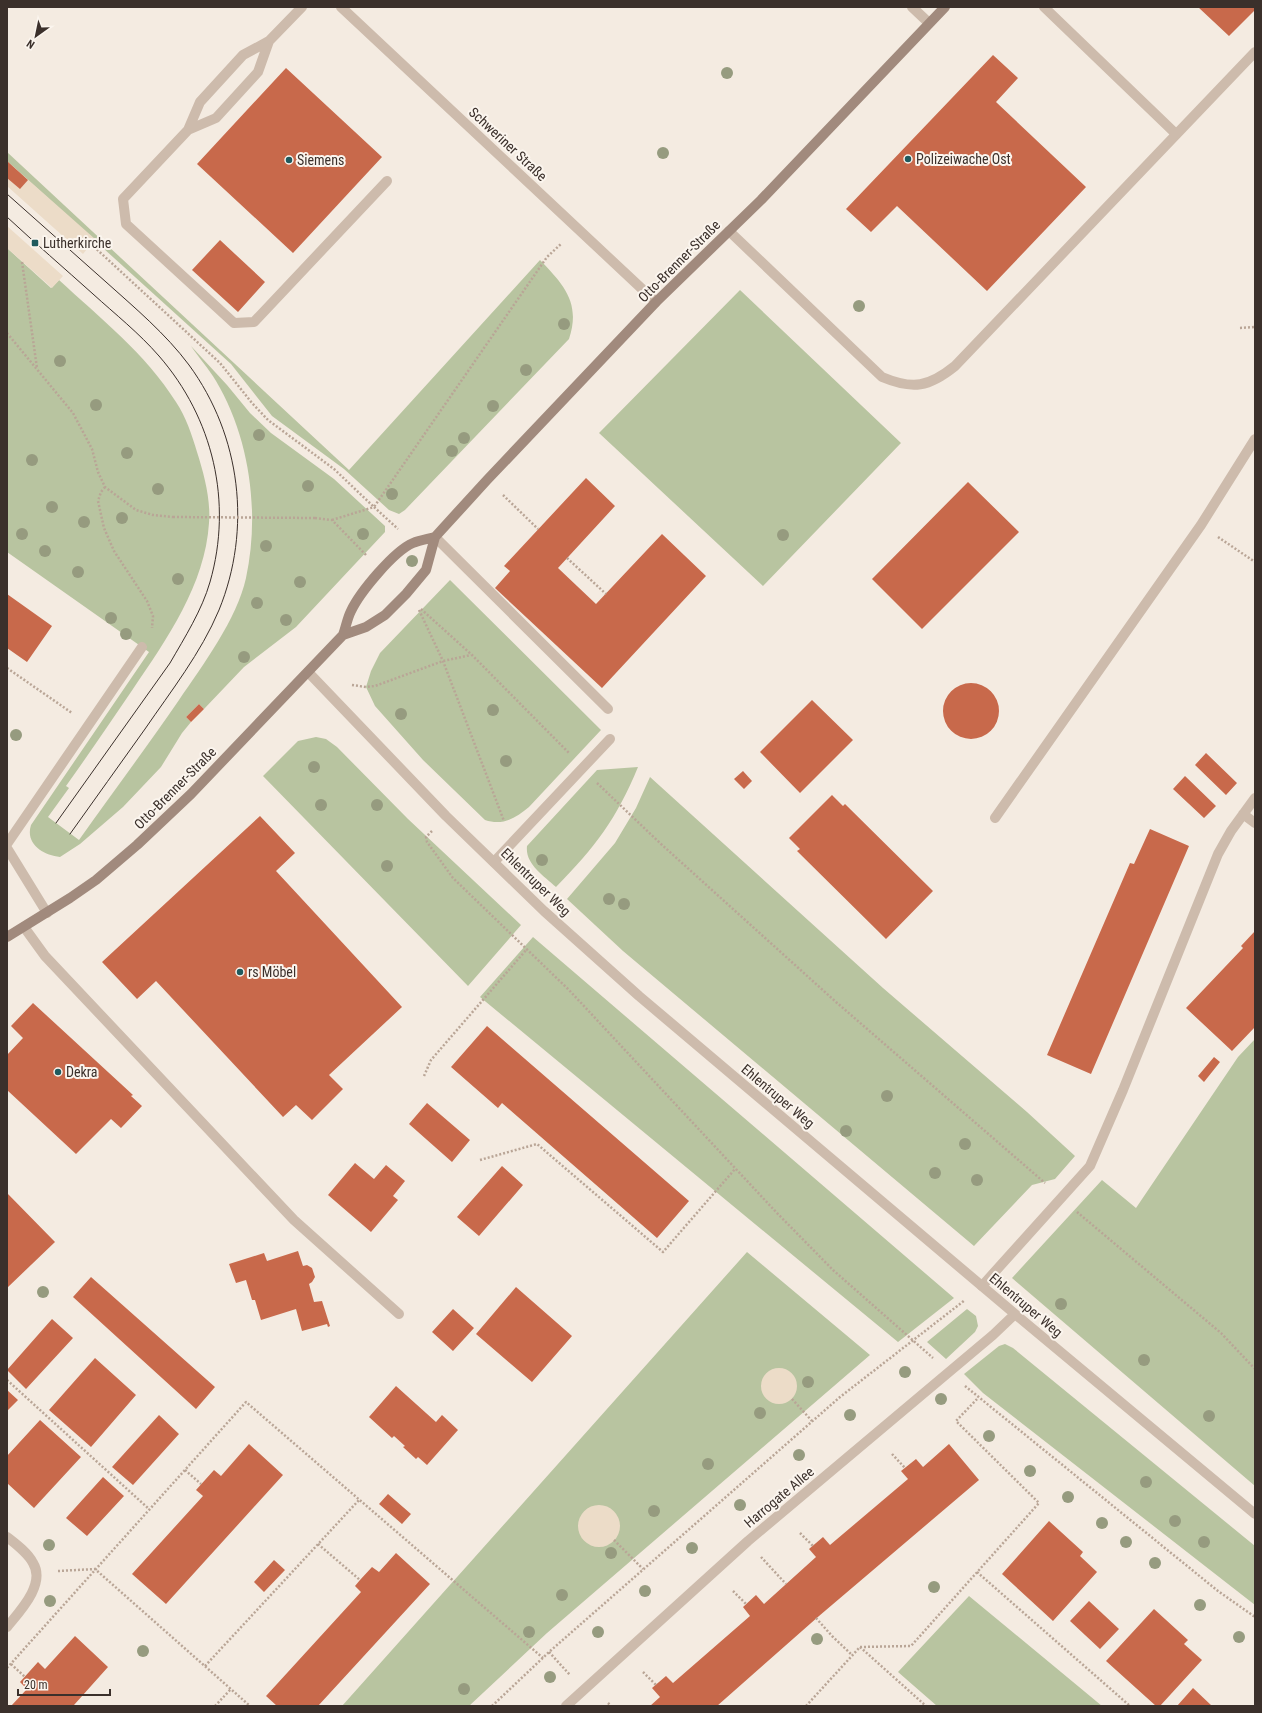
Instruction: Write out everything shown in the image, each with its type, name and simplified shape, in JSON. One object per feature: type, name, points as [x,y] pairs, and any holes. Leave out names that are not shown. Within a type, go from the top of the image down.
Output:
[{"type":"street","points":[[302,7],[269,41],[242,55],[200,102],[188,130],[123,199],[126,224],[234,323],[254,322],[387,181]]},
{"type":"street","name":"Schweriner Straße","points":[[341,7],[656,302]]},
{"type":"street","points":[[912,7],[929,23]]},
{"type":"street","name":"Otto-Brenner-Straße","points":[[343,635],[366,627],[385,614],[406,594],[426,570],[435,538],[487,480],[656,302],[761,200],[944,7]]},
{"type":"street","points":[[1044,7],[1176,134]]},
{"type":"street","points":[[188,130],[216,118],[258,72],[269,41]]},
{"type":"street","points":[[729,231],[882,377],[900,385],[921,385],[941,377],[956,366],[1255,52]]},
{"type":"street","points":[[995,818],[1201,525],[1255,438]]},
{"type":"street","points":[[435,538],[608,709]]},
{"type":"street","name":"Otto-Brenner-Straße","points":[[7,937],[47,913],[96,880],[137,845],[191,794],[343,635],[351,612],[364,589],[394,557],[413,543],[435,538]]},
{"type":"street","points":[[7,844],[142,647]]},
{"type":"street","name":"Ehlentruper Weg","points":[[308,672],[446,816],[544,911],[639,996],[1014,1314],[1255,1514]]},
{"type":"street","points":[[494,862],[610,739]]},
{"type":"street","points":[[982,1286],[1090,1166],[1098,1150],[1206,880],[1218,854],[1255,798]]},
{"type":"street","points":[[1243,814],[1255,823]]},
{"type":"street","points":[[7,848],[47,913]]},
{"type":"street","points":[[24,927],[45,956],[294,1220],[399,1314]]},
{"type":"street","name":"Harrogate Allee","points":[[566,1706],[748,1541],[993,1335],[1014,1314]]},
{"type":"street","points":[[7,1537],[33,1562],[38,1572],[30,1596],[7,1627]]},
{"type":"path","points":[[7,333],[74,413],[84,430],[92,449],[98,472],[106,487],[136,510],[153,515],[173,517],[316,518],[332,520],[374,507],[546,257],[577,228]]},
{"type":"path","points":[[91,244],[220,363],[252,404],[268,420],[334,470],[413,543]]},
{"type":"path","points":[[22,262],[37,368]]},
{"type":"path","points":[[1240,328],[1255,327]]},
{"type":"path","points":[[487,480],[538,529]]},
{"type":"path","points":[[106,487],[101,492],[98,501],[104,528],[114,551],[147,601],[153,616],[151,632],[142,647]]},
{"type":"path","points":[[332,520],[369,558]]},
{"type":"path","points":[[1201,525],[1255,562]]},
{"type":"path","points":[[567,558],[606,594]]},
{"type":"path","points":[[502,827],[504,820],[443,661],[416,605],[472,655],[626,812],[717,895],[836,1002],[1062,1198],[1221,1333],[1255,1369]]},
{"type":"path","points":[[344,683],[366,687],[375,686],[443,661],[472,655]]},
{"type":"path","points":[[7,668],[89,724]]},
{"type":"path","points":[[446,816],[426,836],[427,842],[453,878],[569,990],[735,1169],[833,1270],[978,1398],[1212,1586],[1255,1617]]},
{"type":"path","points":[[424,1076],[431,1060],[527,949]]},
{"type":"path","points":[[480,1160],[537,1144],[663,1252],[735,1169]]},
{"type":"path","points":[[492,1706],[542,1658],[812,1421],[867,1375],[914,1341],[982,1286]]},
{"type":"path","points":[[7,1380],[149,1509]]},
{"type":"path","points":[[806,1706],[860,1647],[911,1646],[1039,1503],[956,1420],[978,1398]]},
{"type":"path","points":[[792,1399],[812,1421]]},
{"type":"path","points":[[7,1668],[246,1402],[542,1658]]},
{"type":"path","points":[[892,1454],[905,1468]]},
{"type":"path","points":[[184,1470],[201,1484]]},
{"type":"path","points":[[205,1666],[359,1500]]},
{"type":"path","points":[[800,1533],[813,1546]]},
{"type":"path","points":[[614,1540],[643,1569]]},
{"type":"path","points":[[748,1541],[786,1584]]},
{"type":"path","points":[[318,1544],[360,1580]]},
{"type":"path","points":[[38,1572],[95,1569],[250,1706]]},
{"type":"path","points":[[977,1572],[1130,1706]]},
{"type":"path","points":[[733,1591],[746,1604]]},
{"type":"path","points":[[816,1618],[852,1655]]},
{"type":"path","points":[[860,1647],[926,1706]]},
{"type":"path","points":[[11,1664],[25,1677]]},
{"type":"path","points":[[643,1672],[656,1685]]},
{"type":"path","points":[[215,1706],[231,1689]]},
{"type":"path","points":[[608,1703],[611,1706]]},
{"type":"green space","points":[[7,152],[349,470],[540,260],[563,286],[568,295],[573,315],[569,339],[405,510],[399,514],[389,510],[344,469],[272,416],[231,364],[7,161]]},
{"type":"green space","points":[[7,248],[51,288],[59,280],[122,337],[151,368],[176,402],[186,420],[200,460],[208,496],[209,523],[206,546],[192,590],[159,651],[66,786],[69,788],[48,817],[79,840],[155,735],[208,657],[235,609],[242,594],[246,578],[252,528],[252,502],[244,451],[228,403],[216,381],[191,346],[227,385],[250,413],[271,433],[334,479],[385,526],[385,532],[296,627],[244,667],[204,709],[199,704],[186,717],[191,722],[182,733],[161,767],[123,807],[80,844],[60,857],[47,854],[33,843],[30,832],[31,825],[149,652],[7,552]]},
{"type":"green space","points":[[740,290],[901,443],[763,586],[599,433]]},
{"type":"green space","points":[[450,580],[601,730],[529,807],[519,815],[509,820],[492,822],[485,820],[423,760],[375,706],[366,687],[371,671],[380,653]]},
{"type":"green space","points":[[316,737],[326,739],[337,747],[408,819],[521,925],[468,986],[263,776],[298,741]]},
{"type":"green space","points":[[638,767],[622,802],[604,832],[583,858],[556,887],[532,864],[527,852],[527,846],[597,770]]},
{"type":"green space","points":[[650,777],[883,988],[1027,1112],[1075,1156],[1055,1179],[1032,1185],[974,1246],[623,951],[567,899],[615,843],[636,808]]},
{"type":"green space","points":[[533,937],[954,1298],[898,1342],[480,997]]},
{"type":"green space","points":[[1255,1039],[1255,1486],[1012,1278],[1102,1180],[1136,1208],[1238,1057]]},
{"type":"green space","points":[[747,1252],[870,1355],[547,1633],[469,1706],[342,1706]]},
{"type":"green space","points":[[967,1309],[976,1316],[978,1326],[975,1332],[946,1359],[927,1342]]},
{"type":"green space","points":[[1005,1344],[1013,1348],[1255,1546],[1255,1605],[983,1393],[964,1374],[999,1346]]},
{"type":"green space","points":[[969,1596],[1102,1706],[937,1706],[898,1672]]},
{"type":"shaded area","name":"Lutherkirche","points":[[7,161],[95,239],[83,254],[7,186]]},
{"type":"shaded area","name":"Lutherkirche","points":[[7,226],[63,276],[52,288],[7,248]]},
{"type":"shaded area","points":[[779,1368],[789,1371],[794,1376],[797,1386],[794,1396],[789,1401],[779,1404],[769,1401],[764,1396],[761,1386],[764,1376],[769,1371]]},
{"type":"shaded area","points":[[599,1505],[614,1511],[620,1526],[614,1541],[599,1547],[584,1541],[578,1526],[584,1511]]},
{"type":"building","points":[[1198,7],[1255,7],[1255,10],[1229,36]]},
{"type":"building","points":[[993,55],[1018,78],[996,102],[1086,187],[987,291],[897,206],[871,232],[846,209]]},
{"type":"building","name":"Siemens","points":[[286,68],[382,157],[293,253],[197,164]]},
{"type":"building","points":[[7,161],[28,180],[20,189],[7,178]]},
{"type":"building","points":[[220,240],[265,282],[238,312],[192,270]]},
{"type":"building","points":[[586,478],[615,506],[558,568],[596,604],[662,534],[706,576],[602,688],[495,588],[510,571],[504,566]]},
{"type":"building","points":[[968,482],[1019,532],[922,629],[872,579]]},
{"type":"building","points":[[7,594],[52,626],[27,662],[7,648]]},
{"type":"building","points":[[971,683],[982,685],[991,691],[997,700],[999,711],[997,722],[991,731],[982,737],[971,739],[960,737],[951,731],[945,722],[943,711],[945,700],[951,691],[960,685]]},
{"type":"building","points":[[812,700],[853,740],[800,793],[760,752]]},
{"type":"building","points":[[199,704],[204,709],[191,722],[186,717]]},
{"type":"building","points":[[1206,753],[1237,783],[1226,795],[1195,765]]},
{"type":"building","points":[[743,771],[752,781],[744,789],[734,779]]},
{"type":"building","points":[[1185,776],[1216,806],[1204,818],[1173,789]]},
{"type":"building","points":[[832,795],[843,806],[845,804],[933,891],[886,939],[797,851],[800,849],[789,838]]},
{"type":"building","name":"rs Möbel","points":[[260,816],[295,853],[276,871],[402,1007],[329,1075],[343,1089],[312,1120],[296,1105],[283,1117],[156,981],[137,999],[102,962]]},
{"type":"building","points":[[1150,829],[1189,846],[1091,1074],[1047,1055],[1130,863],[1134,864]]},
{"type":"building","points":[[1255,931],[1255,1027],[1232,1051],[1186,1008],[1243,948],[1241,946]]},
{"type":"building","name":"Dekra","points":[[33,1003],[133,1095],[131,1096],[142,1106],[121,1128],[111,1119],[76,1154],[7,1090],[7,1055],[23,1038],[11,1026]]},
{"type":"building","points":[[487,1026],[689,1201],[657,1238],[502,1103],[498,1108],[451,1067]]},
{"type":"building","points":[[1214,1057],[1220,1062],[1204,1082],[1198,1076]]},
{"type":"building","points":[[427,1103],[470,1140],[452,1162],[409,1124]]},
{"type":"building","points":[[355,1163],[374,1179],[386,1165],[405,1181],[393,1196],[398,1200],[371,1232],[328,1195]]},
{"type":"building","points":[[502,1166],[523,1185],[479,1236],[457,1217]]},
{"type":"building","points":[[7,1193],[55,1242],[7,1288]]},
{"type":"building","points":[[298,1251],[303,1266],[307,1265],[312,1268],[315,1277],[309,1284],[314,1302],[322,1301],[330,1326],[328,1327],[327,1324],[302,1331],[296,1309],[261,1320],[255,1300],[252,1300],[246,1280],[236,1283],[229,1264],[264,1253],[267,1261]]},
{"type":"building","points":[[91,1277],[215,1387],[196,1409],[73,1297]]},
{"type":"building","points":[[516,1287],[572,1336],[532,1382],[476,1334]]},
{"type":"building","points":[[453,1309],[474,1328],[453,1351],[432,1332]]},
{"type":"building","points":[[52,1319],[73,1338],[26,1389],[7,1370]]},
{"type":"building","points":[[95,1358],[136,1395],[91,1447],[49,1410]]},
{"type":"building","points":[[396,1386],[436,1422],[442,1415],[458,1430],[427,1465],[418,1457],[416,1459],[394,1436],[392,1438],[369,1417]]},
{"type":"building","points":[[7,1390],[18,1400],[7,1411]]},
{"type":"building","points":[[159,1415],[179,1434],[133,1485],[112,1467]]},
{"type":"building","points":[[40,1420],[81,1457],[34,1508],[7,1483],[7,1456]]},
{"type":"building","points":[[249,1444],[283,1475],[166,1604],[132,1574],[203,1496],[196,1490],[214,1470],[221,1476]]},
{"type":"building","points":[[949,1444],[979,1480],[819,1616],[717,1706],[650,1706],[660,1697],[652,1688],[666,1676],[673,1683],[750,1616],[743,1607],[756,1595],[764,1604],[816,1557],[809,1549],[823,1537],[830,1545],[908,1479],[901,1471],[916,1459],[923,1467]]},
{"type":"building","points":[[103,1477],[124,1496],[87,1536],[66,1518]]},
{"type":"building","points":[[388,1494],[411,1514],[402,1524],[379,1504]]},
{"type":"building","points":[[1049,1521],[1083,1552],[1080,1556],[1097,1572],[1053,1621],[1002,1574]]},
{"type":"building","points":[[396,1553],[430,1584],[318,1706],[277,1706],[266,1696],[361,1592],[355,1586],[360,1580],[372,1567],[379,1572]]},
{"type":"building","points":[[274,1560],[285,1570],[264,1592],[254,1582]]},
{"type":"building","points":[[1089,1601],[1119,1629],[1100,1649],[1070,1621]]},
{"type":"building","points":[[1154,1609],[1188,1640],[1184,1644],[1202,1660],[1160,1706],[1156,1706],[1106,1661]]},
{"type":"building","points":[[75,1636],[108,1667],[74,1705],[11,1706],[27,1689],[20,1682],[38,1662],[45,1669]]},
{"type":"building","points":[[1193,1688],[1212,1706],[1177,1706]]},
{"type":"tram line","points":[[7,194],[139,312],[160,332],[189,365],[207,393],[220,422],[230,452],[236,484],[238,516],[236,548],[229,579],[212,626],[195,657],[70,834]]},
{"type":"tram line","points":[[7,217],[135,332],[159,356],[178,380],[193,406],[205,434],[213,462],[218,492],[219,522],[217,552],[207,592],[198,613],[170,663],[56,823]]},
{"type":"place","name":"Polizeiwache Ost","points":[[908,159]]},
{"type":"place","name":"Siemens","points":[[289,160]]},
{"type":"place","name":"Lutherkirche","points":[[35,243]]},
{"type":"place","name":"rs Möbel","points":[[240,972]]},
{"type":"place","name":"Dekra","points":[[58,1072]]}]
